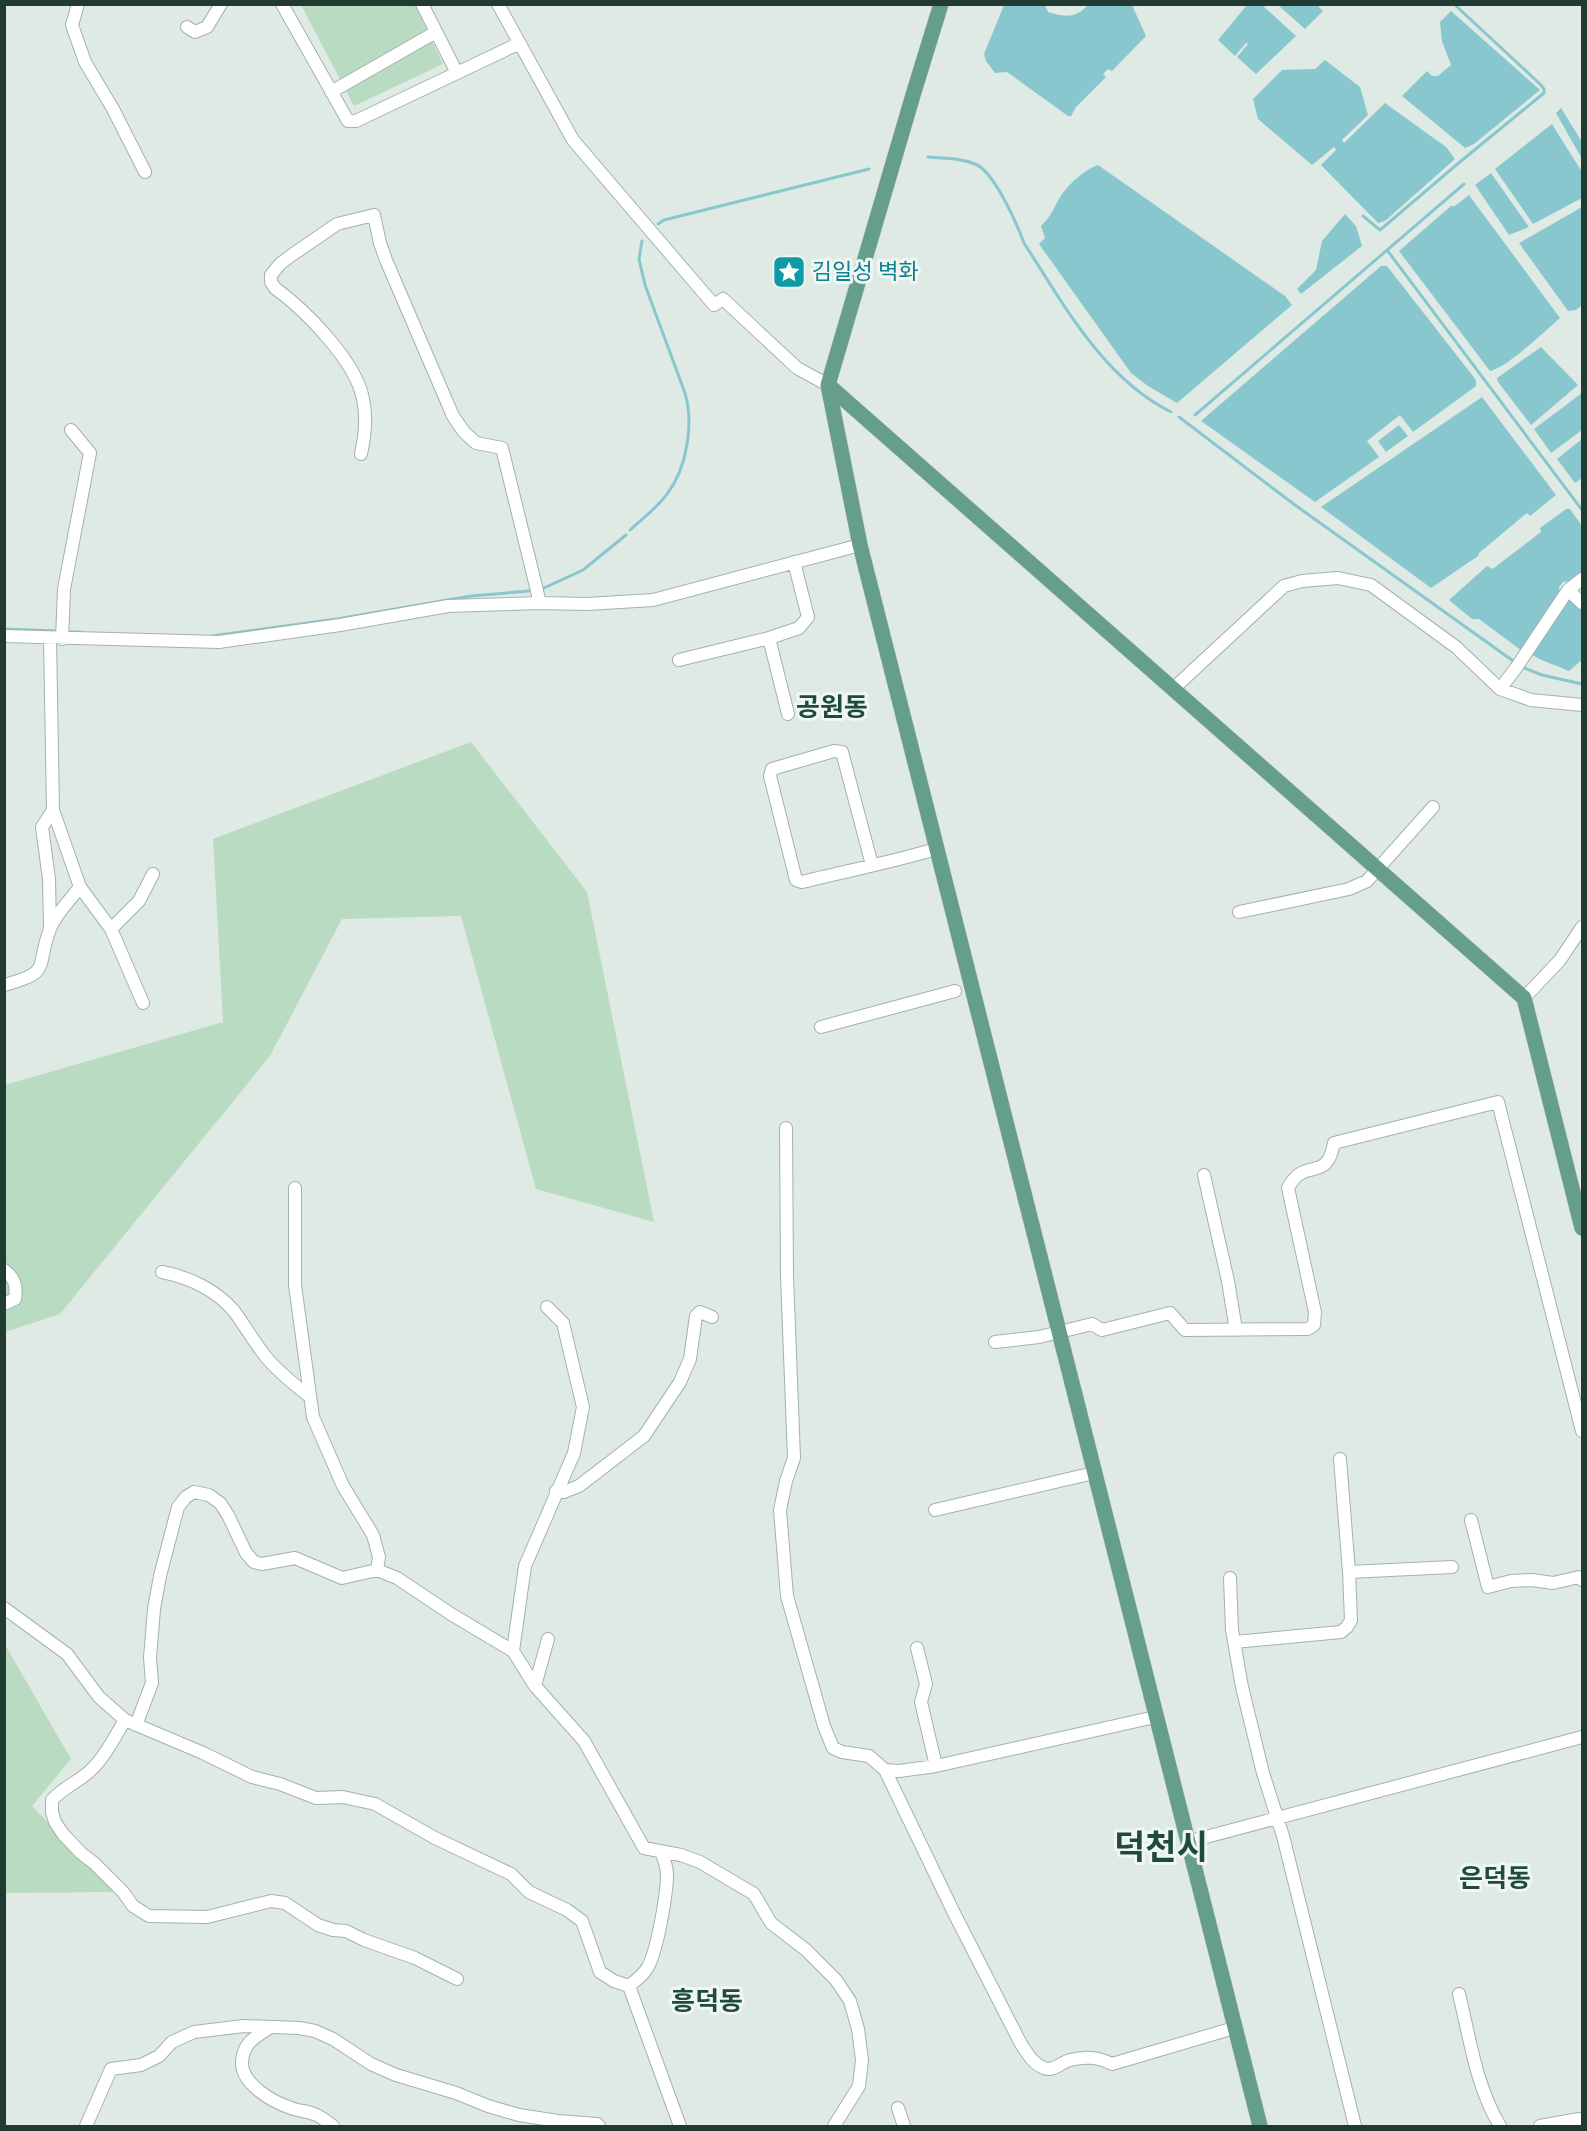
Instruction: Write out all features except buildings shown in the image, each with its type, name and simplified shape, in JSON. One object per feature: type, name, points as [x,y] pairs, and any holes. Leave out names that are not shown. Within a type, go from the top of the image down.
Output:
[{"type":"main road","points":[[941,4],[828,385],[860,545],[1186,1842],[1260,2127]]},
{"type":"main road","points":[[828,385],[1524,998],[1582,1228]]},
{"type":"street","points":[[78,4],[72,24],[85,62],[113,109],[145,172]]},
{"type":"street","points":[[187,27],[195,32],[207,27],[221,4]]},
{"type":"street","points":[[282,4],[348,121],[356,121],[520,43]]},
{"type":"street","points":[[422,4],[457,73]]},
{"type":"street","points":[[498,4],[573,140],[714,305],[723,299],[797,368],[828,385]]},
{"type":"street","points":[[331,92],[436,32]]},
{"type":"street","points":[[361,454],[365,412],[363,396],[354,377],[343,358],[308,316],[271,282],[272,275],[280,264],[337,224],[374,215],[386,261],[453,416],[464,432],[476,443],[502,448],[540,603]]},
{"type":"street","points":[[71,430],[90,453],[56,638],[53,810],[80,887],[111,929],[143,1003]]},
{"type":"street","points":[[4,636],[219,642],[340,625],[448,606],[587,604],[653,600],[860,545]]},
{"type":"street","points":[[679,660],[769,638],[799,628],[808,617],[794,562]]},
{"type":"street","points":[[1173,689],[1284,586],[1302,581],[1338,579],[1371,585],[1456,647],[1500,689],[1531,699],[1582,705]]},
{"type":"street","points":[[1500,689],[1519,665],[1568,590],[1582,579]]},
{"type":"street","points":[[1568,590],[1582,603]]},
{"type":"street","points":[[769,638],[788,714]]},
{"type":"street","points":[[872,865],[842,752],[834,751],[772,769],[770,776],[796,880],[802,882],[872,865],[936,849]]},
{"type":"street","points":[[1239,912],[1349,889],[1367,880],[1433,807]]},
{"type":"street","points":[[4,985],[34,976],[39,969],[50,928],[49,879],[42,827],[53,810]]},
{"type":"street","points":[[111,929],[140,902],[153,874]]},
{"type":"street","points":[[50,928],[80,887]]},
{"type":"street","points":[[1524,998],[1560,960],[1582,927]]},
{"type":"street","points":[[820,1026],[955,992]]},
{"type":"street","points":[[995,1342],[1039,1337],[1092,1324],[1102,1330],[1170,1313],[1185,1330],[1308,1329],[1314,1325],[1315,1312],[1288,1188],[1293,1178],[1300,1171],[1324,1166],[1331,1157],[1334,1143],[1498,1102],[1582,1431]]},
{"type":"street","points":[[786,1128],[794,1458],[786,1480],[780,1510],[787,1596],[824,1726],[833,1748],[842,1752],[868,1756],[885,1770],[1021,2044],[1032,2059],[1043,2068],[1050,2069],[1069,2060],[1097,2057],[1112,2064],[1234,2028]]},
{"type":"street","points":[[1204,1175],[1228,1281],[1236,1329]]},
{"type":"street","points":[[295,1188],[295,1285],[313,1417],[343,1486],[374,1535],[379,1557],[377,1570]]},
{"type":"street","points":[[4,1270],[13,1277],[17,1288],[15,1299],[4,1304]]},
{"type":"street","points":[[162,1272],[192,1279],[219,1298],[232,1310],[266,1357],[285,1378],[310,1397]]},
{"type":"street","points":[[513,1651],[525,1566],[574,1453],[583,1407],[563,1323],[547,1307]]},
{"type":"street","points":[[556,1491],[564,1492],[579,1486],[644,1436],[680,1382],[690,1359],[696,1316],[700,1312],[712,1317]]},
{"type":"street","points":[[1234,1642],[1341,1632],[1347,1627],[1351,1620],[1349,1572],[1340,1459]]},
{"type":"street","points":[[935,1510],[1094,1473]]},
{"type":"street","points":[[457,1979],[415,1958],[364,1940],[346,1931],[318,1925],[285,1904],[271,1901],[207,1917],[149,1916],[133,1906],[123,1892],[63,1834],[55,1822],[52,1800],[59,1791],[92,1769],[130,1723],[152,1683],[150,1658],[154,1609],[160,1576],[178,1507],[186,1497],[194,1492],[209,1495],[220,1503],[246,1553],[254,1562],[262,1564],[295,1558],[342,1578],[377,1570],[397,1578],[513,1651],[535,1686],[584,1741],[644,1848],[681,1855],[700,1862],[754,1894],[771,1923],[806,1950],[836,1980],[850,2001],[858,2030],[862,2060],[858,2086],[834,2127]]},
{"type":"street","points":[[1471,1520],[1488,1587],[1511,1581],[1532,1580],[1553,1583],[1579,1577],[1582,1580]]},
{"type":"street","points":[[1349,1572],[1452,1567]]},
{"type":"street","points":[[1230,1578],[1234,1642],[1242,1687],[1355,2127]]},
{"type":"street","points":[[4,1608],[67,1654],[99,1698],[130,1723],[203,1753],[252,1777],[316,1798],[343,1797],[375,1804],[435,1838],[511,1874],[529,1892],[567,1910],[582,1921],[600,1972],[629,1986],[680,2127]]},
{"type":"street","points":[[535,1686],[548,1639]]},
{"type":"street","points":[[917,1648],[926,1684],[921,1702],[936,1766]]},
{"type":"street","points":[[885,1770],[899,1771],[936,1766],[1155,1717]]},
{"type":"street","points":[[1186,1842],[1582,1737]]},
{"type":"street","points":[[629,1986],[647,1970],[655,1944],[668,1875],[661,1852]]},
{"type":"street","points":[[1459,1994],[1480,2084],[1500,2127]]},
{"type":"street","points":[[87,2127],[111,2069],[141,2065],[159,2056],[172,2042],[194,2032],[244,2026],[315,2031],[371,2064],[396,2075],[456,2092],[488,2106],[519,2115],[597,2124],[599,2127]]},
{"type":"street","points":[[272,2027],[246,2044],[242,2054],[242,2070],[252,2085],[271,2098],[291,2109],[314,2114],[333,2127]]},
{"type":"street","points":[[898,2108],[904,2127]]},
{"type":"street","points":[[1540,2127],[1579,2119]]},
{"type":"green space","points":[[301,5],[415,5],[443,64],[354,106]]},
{"type":"green space","points":[[471,742],[587,892],[654,1222],[536,1189],[461,916],[342,919],[270,1056],[60,1314],[5,1332],[5,1085],[223,1022],[213,839]]},
{"type":"green space","points":[[4,1643],[71,1759],[32,1806],[115,1892],[5,1893]]},
{"type":"water","points":[[1004,5],[1045,5],[1048,12],[1069,16],[1079,13],[1088,5],[1132,5],[1146,36],[1112,71],[1108,69],[1103,74],[1106,77],[1076,107],[1071,116],[1068,116],[1007,72],[995,73],[986,61],[984,54]]},
{"type":"water","points":[[1247,5],[1262,5],[1296,36],[1256,74],[1237,57],[1248,44],[1246,43],[1235,56],[1218,40]]},
{"type":"water","points":[[1278,5],[1317,5],[1323,11],[1305,29]]},
{"type":"water","points":[[1451,11],[1540,90],[1474,144],[1465,148],[1402,96],[1427,71],[1432,76],[1438,76],[1451,65],[1442,41],[1440,22]]},
{"type":"water","points":[[1325,60],[1360,87],[1368,115],[1342,140],[1344,143],[1385,103],[1446,147],[1455,159],[1385,221],[1378,223],[1321,165],[1336,150],[1334,147],[1312,165],[1258,119],[1253,99],[1282,70],[1315,69]]},
{"type":"water","points":[[1561,108],[1582,142],[1582,159],[1556,113]]},
{"type":"water","points":[[1552,124],[1582,172],[1582,198],[1533,224],[1495,169]]},
{"type":"water","points":[[1098,165],[1285,296],[1292,305],[1177,403],[1131,373],[1039,244],[1045,238],[1041,226],[1050,216],[1062,194],[1082,174]]},
{"type":"water","points":[[1491,173],[1529,227],[1509,235],[1475,185]]},
{"type":"water","points":[[1469,195],[1560,318],[1516,356],[1490,371],[1399,251],[1451,206],[1455,206]]},
{"type":"water","points":[[1582,207],[1582,305],[1576,310],[1568,311],[1519,243]]},
{"type":"water","points":[[1345,214],[1356,226],[1362,246],[1301,294],[1297,289],[1316,270],[1322,241]]},
{"type":"water","points":[[1381,266],[1387,266],[1476,380],[1476,386],[1413,432],[1400,415],[1367,441],[1379,457],[1315,502],[1201,421]]},
{"type":"water","points":[[1541,347],[1578,385],[1531,425],[1497,378]]},
{"type":"water","points":[[1582,393],[1582,430],[1551,453],[1534,429]]},
{"type":"water","points":[[1482,397],[1556,495],[1530,516],[1527,513],[1478,556],[1431,588],[1321,507]]},
{"type":"water","points":[[1399,425],[1408,436],[1386,452],[1378,441]]},
{"type":"water","points":[[1582,439],[1582,478],[1575,483],[1557,459]]},
{"type":"water","points":[[1566,509],[1570,509],[1582,526],[1582,575],[1574,581],[1563,582],[1559,587],[1560,597],[1522,651],[1479,619],[1472,619],[1449,600],[1487,566],[1493,569],[1541,532],[1540,528]]},
{"type":"water","points":[[1571,599],[1582,606],[1582,660],[1569,671],[1531,654],[1566,600]]},
{"type":"waterway","points":[[1363,216],[1380,230],[1544,93],[1540,84],[1454,4]]},
{"type":"waterway","points":[[928,157],[975,164],[990,177],[1004,199],[1024,243],[1087,338],[1125,380],[1147,398],[1171,412]]},
{"type":"waterway","points":[[658,224],[664,220],[869,169]]},
{"type":"waterway","points":[[1195,415],[1464,184]]},
{"type":"waterway","points":[[630,530],[659,504],[674,483],[684,459],[689,432],[685,393],[645,285],[639,259],[642,241]]},
{"type":"waterway","points":[[1387,250],[1582,510]]},
{"type":"waterway","points":[[1179,417],[1295,505],[1516,663]]},
{"type":"waterway","points":[[544,588],[583,570],[626,535]]},
{"type":"waterway","points":[[212,636],[337,619],[471,596],[529,591]]},
{"type":"waterway","points":[[4,629],[58,631]]},
{"type":"waterway","points":[[66,632],[80,632]]},
{"type":"waterway","points":[[1522,667],[1542,675],[1582,684]]},
{"type":"place","name":"김일성 벽화","points":[[789,272]]},
{"type":"district","name":"공원동","points":[[832,707]]},
{"type":"district","name":"덕천시","points":[[1161,1848]]},
{"type":"district","name":"은덕동","points":[[1495,1878]]},
{"type":"district","name":"흥덕동","points":[[707,2001]]}]
